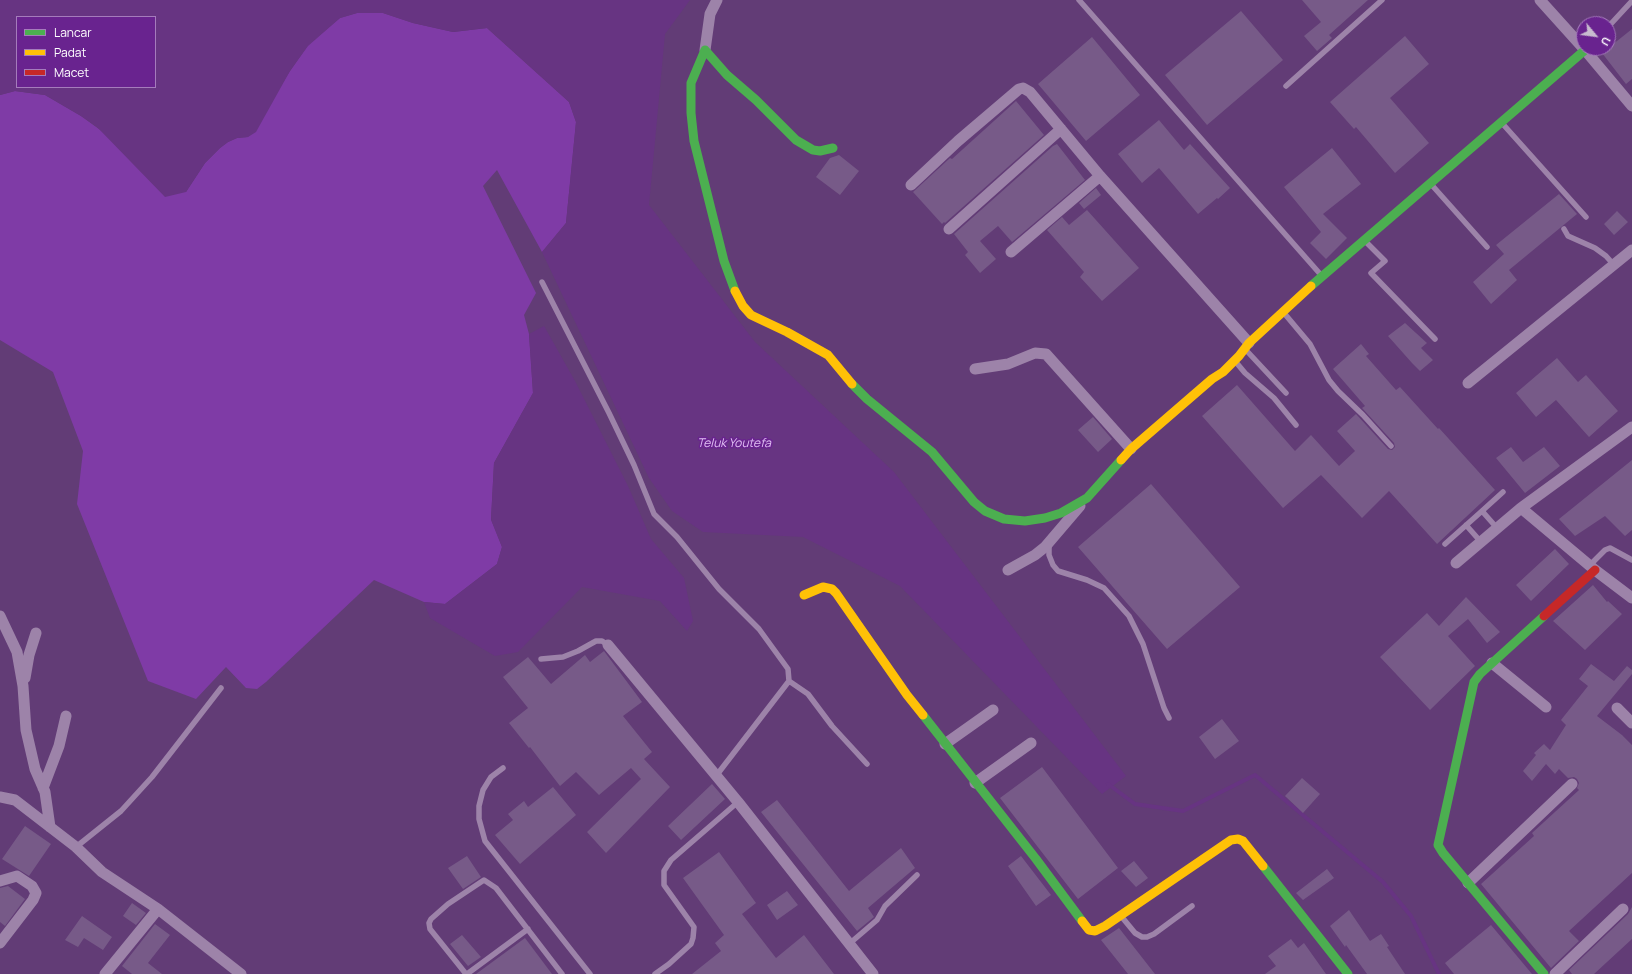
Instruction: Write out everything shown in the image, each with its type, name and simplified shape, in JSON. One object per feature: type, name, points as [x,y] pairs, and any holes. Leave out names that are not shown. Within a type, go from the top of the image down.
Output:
[{"type":"street","points":[[717,0],[710,14],[705,50],[691,83],[691,113],[694,141],[724,261],[736,294],[750,315],[819,349],[828,356],[867,399],[932,452],[974,502],[985,511],[1004,519],[1025,521],[1045,518],[1061,513],[1087,498]]},
{"type":"street","points":[[1540,0],[1576,38]]},
{"type":"street","points":[[705,50],[727,75],[756,100],[796,140],[813,150],[820,151],[833,148]]},
{"type":"street","points":[[1008,570],[1035,555],[1049,542],[1131,449],[1212,379],[1223,372],[1235,361],[1247,346],[1321,276],[1578,56]]},
{"type":"street","points":[[1592,56],[1632,106]]},
{"type":"street","points":[[911,185],[958,141],[1019,89],[1023,88],[1030,92],[1100,176],[1247,346]]},
{"type":"street","points":[[949,229],[1061,129]]},
{"type":"street","points":[[1010,252],[1100,176]]},
{"type":"street","points":[[1468,383],[1632,250]]},
{"type":"street","points":[[975,369],[1008,364],[1035,353],[1046,354],[1131,449]]},
{"type":"street","points":[[1456,563],[1521,508],[1632,427]]},
{"type":"street","points":[[1521,508],[1592,568],[1632,598]]},
{"type":"street","points":[[1544,974],[1438,845],[1438,837],[1474,682],[1592,568]]},
{"type":"street","points":[[804,595],[823,587],[832,589],[836,593],[907,695],[944,744],[1036,859],[1088,930],[1095,931],[1105,926],[1231,840],[1238,839],[1243,841],[1348,974]]},
{"type":"street","points":[[0,616],[17,652],[23,686],[26,730],[36,769],[43,788],[50,827]]},
{"type":"street","points":[[23,686],[29,655],[36,633]]},
{"type":"street","points":[[608,645],[738,802],[873,974]]},
{"type":"street","points":[[1492,663],[1546,707]]},
{"type":"street","points":[[1617,708],[1632,723]]},
{"type":"street","points":[[944,744],[993,710]]},
{"type":"street","points":[[43,788],[59,746],[66,716]]},
{"type":"street","points":[[975,783],[1031,743]]},
{"type":"street","points":[[1468,883],[1572,784]]},
{"type":"street","points":[[0,797],[8,797],[15,800],[76,847],[102,872],[158,909],[241,974]]},
{"type":"street","points":[[0,881],[17,876],[32,886],[36,893],[33,900],[0,943]]},
{"type":"street","points":[[105,974],[158,909]]},
{"type":"street","points":[[1555,974],[1623,909]]},
{"type":"lane","points":[[1079,0],[1321,276]]},
{"type":"lane","points":[[1286,86],[1382,0]]},
{"type":"lane","points":[[1616,18],[1632,1]]},
{"type":"lane","points":[[1501,122],[1586,217]]},
{"type":"lane","points":[[1430,183],[1487,246]]},
{"type":"lane","points":[[1564,229],[1568,236],[1595,248],[1606,256],[1614,265]]},
{"type":"lane","points":[[1364,239],[1385,261],[1371,273],[1435,339]]},
{"type":"lane","points":[[542,282],[609,413],[648,497],[654,514],[677,537],[719,589],[759,629],[785,662],[788,669],[789,681],[716,776]]},
{"type":"lane","points":[[1283,311],[1310,344],[1329,380],[1338,391],[1376,428],[1391,446]]},
{"type":"lane","points":[[1247,346],[1286,393]]},
{"type":"lane","points":[[1235,361],[1245,373],[1274,398],[1296,425]]},
{"type":"lane","points":[[1445,544],[1503,492]]},
{"type":"lane","points":[[1482,511],[1498,528]]},
{"type":"lane","points":[[1466,525],[1481,542]]},
{"type":"lane","points":[[1049,542],[1049,555],[1053,565],[1058,571],[1087,580],[1104,588],[1129,616],[1143,644],[1164,708],[1170,718]]},
{"type":"lane","points":[[1592,568],[1605,550],[1610,548],[1632,560]]},
{"type":"lane","points":[[541,659],[563,657],[596,641],[602,641],[608,645]]},
{"type":"lane","points":[[789,681],[808,694],[832,726],[867,764]]},
{"type":"lane","points":[[76,847],[121,811],[152,777],[221,688]]},
{"type":"lane","points":[[503,768],[491,777],[483,790],[479,806],[479,819],[485,841],[590,974]]},
{"type":"lane","points":[[654,974],[669,964],[690,944],[693,938],[694,927],[664,885],[664,871],[670,860],[738,802]]},
{"type":"lane","points":[[849,944],[877,920],[885,906],[916,875]]},
{"type":"lane","points":[[528,929],[466,974],[430,929],[429,923],[431,919],[448,904],[484,880],[496,888],[528,929],[562,974]]},
{"type":"lane","points":[[1120,916],[1135,933],[1142,937],[1147,937],[1154,934],[1192,906]]},
{"type":"shaded area","points":[[357,13],[383,13],[413,23],[453,32],[487,28],[569,102],[576,122],[566,223],[542,252],[497,170],[483,186],[536,293],[524,315],[529,334],[533,393],[494,463],[491,519],[502,547],[497,564],[445,604],[424,602],[374,580],[257,689],[246,688],[226,667],[196,699],[148,681],[77,504],[83,451],[53,372],[0,340],[0,95],[15,91],[45,95],[81,116],[186,192],[205,163],[220,148],[237,138],[248,137],[308,45],[340,18]]},
{"type":"water","name":"Teluk Youtefa","points":[[0,0],[690,0],[665,34],[649,205],[755,342],[894,472],[1126,776],[1102,794],[900,586],[803,537],[703,532],[672,511],[649,478],[542,252],[566,223],[576,122],[569,102],[487,28],[453,32],[413,23],[383,13],[357,13],[340,18],[308,46],[290,71],[256,132],[248,137],[237,138],[228,142],[220,148],[205,163],[186,192],[165,197],[97,127],[45,95],[15,91],[0,95]]},
{"type":"water","points":[[544,326],[575,381],[628,486],[651,539],[684,578],[693,621],[687,631],[660,601],[582,587],[518,652],[495,656],[430,618],[424,602],[445,604],[497,564],[502,547],[491,520],[494,463],[533,393],[529,334]]},
{"type":"building","points":[[1302,0],[1368,0],[1329,35],[1332,38],[1317,51],[1304,36],[1321,22]]},
{"type":"building","points":[[1241,11],[1283,60],[1207,125],[1165,75]]},
{"type":"building","points":[[1632,29],[1632,79],[1626,84],[1604,56],[1616,56],[1616,42]]},
{"type":"building","points":[[1405,36],[1429,64],[1390,98],[1429,143],[1395,173],[1356,127],[1354,129],[1330,102]]},
{"type":"building","points":[[1092,37],[1140,95],[1086,141],[1038,84]]},
{"type":"building","points":[[1016,101],[1044,135],[945,223],[944,222],[942,224],[913,192]]},
{"type":"building","points":[[1159,120],[1184,150],[1190,144],[1230,188],[1198,214],[1159,168],[1142,183],[1118,154]]},
{"type":"building","points":[[1057,144],[1085,180],[1012,242],[998,226],[980,241],[996,259],[980,273],[965,255],[968,252],[954,234]]},
{"type":"building","points":[[1332,148],[1361,184],[1323,214],[1347,238],[1326,259],[1310,243],[1321,232],[1284,187]]},
{"type":"building","points":[[839,155],[859,171],[840,195],[816,177],[830,158]]},
{"type":"building","points":[[1096,188],[1101,195],[1084,209],[1079,203]]},
{"type":"building","points":[[1559,194],[1577,214],[1509,270],[1517,280],[1491,304],[1473,282],[1504,254],[1496,245]]},
{"type":"building","points":[[1087,210],[1139,268],[1102,301],[1080,277],[1084,272],[1047,230],[1062,217],[1069,225]]},
{"type":"building","points":[[1617,211],[1628,222],[1614,235],[1604,224]]},
{"type":"building","points":[[1405,323],[1427,343],[1421,348],[1433,360],[1420,371],[1388,336]]},
{"type":"building","points":[[1361,344],[1369,354],[1366,356],[1396,390],[1400,387],[1495,490],[1437,544],[1389,491],[1362,518],[1321,475],[1283,508],[1202,416],[1237,385],[1295,451],[1311,435],[1339,466],[1355,451],[1337,431],[1356,414],[1388,449],[1392,450],[1395,447],[1394,443],[1362,408],[1365,406],[1333,369]]},
{"type":"building","points":[[1557,358],[1578,382],[1586,375],[1618,411],[1589,437],[1556,400],[1536,417],[1516,393]]},
{"type":"building","points":[[1093,417],[1112,439],[1098,452],[1078,430]]},
{"type":"building","points":[[1511,447],[1523,462],[1544,447],[1560,466],[1525,493],[1496,458]]},
{"type":"building","points":[[1632,460],[1632,530],[1625,536],[1605,516],[1575,536],[1559,519]]},
{"type":"building","points":[[1151,484],[1240,587],[1167,649],[1078,547]]},
{"type":"building","points":[[1555,549],[1569,564],[1531,601],[1516,585]]},
{"type":"building","points":[[1593,585],[1607,602],[1608,601],[1622,614],[1585,650],[1553,621]]},
{"type":"building","points":[[1466,597],[1500,632],[1487,643],[1468,619],[1448,636],[1475,666],[1430,710],[1380,657],[1427,613],[1439,626]]},
{"type":"building","points":[[604,651],[642,702],[623,716],[652,752],[644,759],[670,787],[606,853],[587,832],[641,779],[631,768],[599,795],[576,772],[560,786],[530,747],[529,748],[509,723],[528,708],[503,677],[528,657],[551,684],[585,655],[590,662]]},
{"type":"building","points":[[1591,664],[1614,681],[1627,666],[1632,670],[1632,674],[1597,716],[1622,735],[1632,745],[1632,873],[1569,931],[1579,941],[1551,968],[1481,884],[1534,836],[1532,833],[1579,790],[1577,788],[1579,783],[1577,779],[1574,777],[1568,778],[1559,769],[1555,774],[1546,764],[1532,781],[1523,771],[1536,755],[1534,753],[1544,744],[1550,750],[1566,725],[1561,720],[1588,686],[1579,679]]},
{"type":"building","points":[[1222,719],[1239,741],[1215,759],[1199,737]]},
{"type":"building","points":[[1042,767],[1118,868],[1078,899],[1000,798]]},
{"type":"building","points":[[1302,778],[1320,794],[1303,813],[1285,796]]},
{"type":"building","points":[[712,784],[725,799],[681,840],[668,826]]},
{"type":"building","points":[[553,787],[576,815],[520,864],[495,835],[513,820],[508,814],[524,801],[528,807]]},
{"type":"building","points":[[777,800],[849,891],[901,848],[915,868],[868,908],[874,917],[857,931],[761,812]]},
{"type":"building","points":[[25,826],[51,844],[29,876],[2,859]]},
{"type":"building","points":[[719,852],[756,903],[742,914],[776,958],[804,935],[834,974],[692,974],[721,951],[715,943],[724,935],[683,878]]},
{"type":"building","points":[[467,856],[481,877],[463,889],[448,868]]},
{"type":"building","points":[[1021,856],[1051,895],[1036,906],[1008,866]]},
{"type":"building","points":[[1134,861],[1148,878],[1136,887],[1121,871]]},
{"type":"building","points":[[1327,869],[1334,878],[1303,900],[1296,893]]},
{"type":"building","points":[[8,886],[25,899],[5,926],[0,922],[0,888]]},
{"type":"building","points":[[787,891],[798,905],[777,920],[767,905]]},
{"type":"building","points":[[132,903],[146,913],[136,925],[123,916]]},
{"type":"building","points":[[1632,907],[1632,939],[1594,974],[1572,974],[1569,970],[1628,914]]},
{"type":"building","points":[[1349,910],[1370,941],[1381,934],[1389,946],[1387,947],[1405,974],[1367,974],[1330,926]]},
{"type":"building","points":[[82,916],[112,937],[103,950],[84,938],[78,947],[65,940]]},
{"type":"building","points":[[155,924],[170,935],[148,963],[162,974],[132,974],[122,966]]},
{"type":"building","points":[[1491,925],[1532,974],[1454,974],[1445,963]]},
{"type":"building","points":[[1119,928],[1155,974],[1128,974],[1101,940]]},
{"type":"building","points":[[462,935],[481,957],[468,966],[450,944]]},
{"type":"building","points":[[525,938],[552,974],[476,974]]},
{"type":"building","points":[[1291,939],[1298,948],[1304,943],[1326,974],[1265,974],[1276,966],[1268,956]]},
{"type":"waterway","points":[[1108,784],[1135,804],[1183,811],[1255,775],[1383,882],[1411,916],[1439,974]]},
{"type":"traffic: fast","points":[[735,291],[724,261],[694,141],[691,113],[691,83],[705,50],[727,75],[756,100],[796,140],[813,150],[820,151],[833,148]]},
{"type":"traffic: fast","points":[[1311,286],[1578,56]]},
{"type":"traffic: fast","points":[[852,384],[867,399],[932,452],[974,502],[985,511],[1004,519],[1025,521],[1045,518],[1061,513],[1087,498],[1121,460]]},
{"type":"traffic: fast","points":[[1544,616],[1480,674],[1474,682],[1438,845],[1443,853],[1544,974]]},
{"type":"traffic: fast","points":[[923,715],[1036,859],[1082,921]]},
{"type":"traffic: fast","points":[[1263,866],[1348,974]]},
{"type":"traffic: slow","points":[[1121,460],[1131,449],[1212,379],[1223,372],[1239,356],[1249,343],[1311,286]]},
{"type":"traffic: slow","points":[[735,291],[743,306],[751,315],[787,332],[828,355],[852,384]]},
{"type":"traffic: slow","points":[[804,595],[823,587],[832,589],[836,593],[907,695],[923,715]]},
{"type":"traffic: slow","points":[[1082,921],[1089,930],[1095,931],[1105,926],[1231,840],[1238,839],[1243,841],[1263,866]]},
{"type":"traffic: jam","points":[[1544,616],[1595,570]]}]
